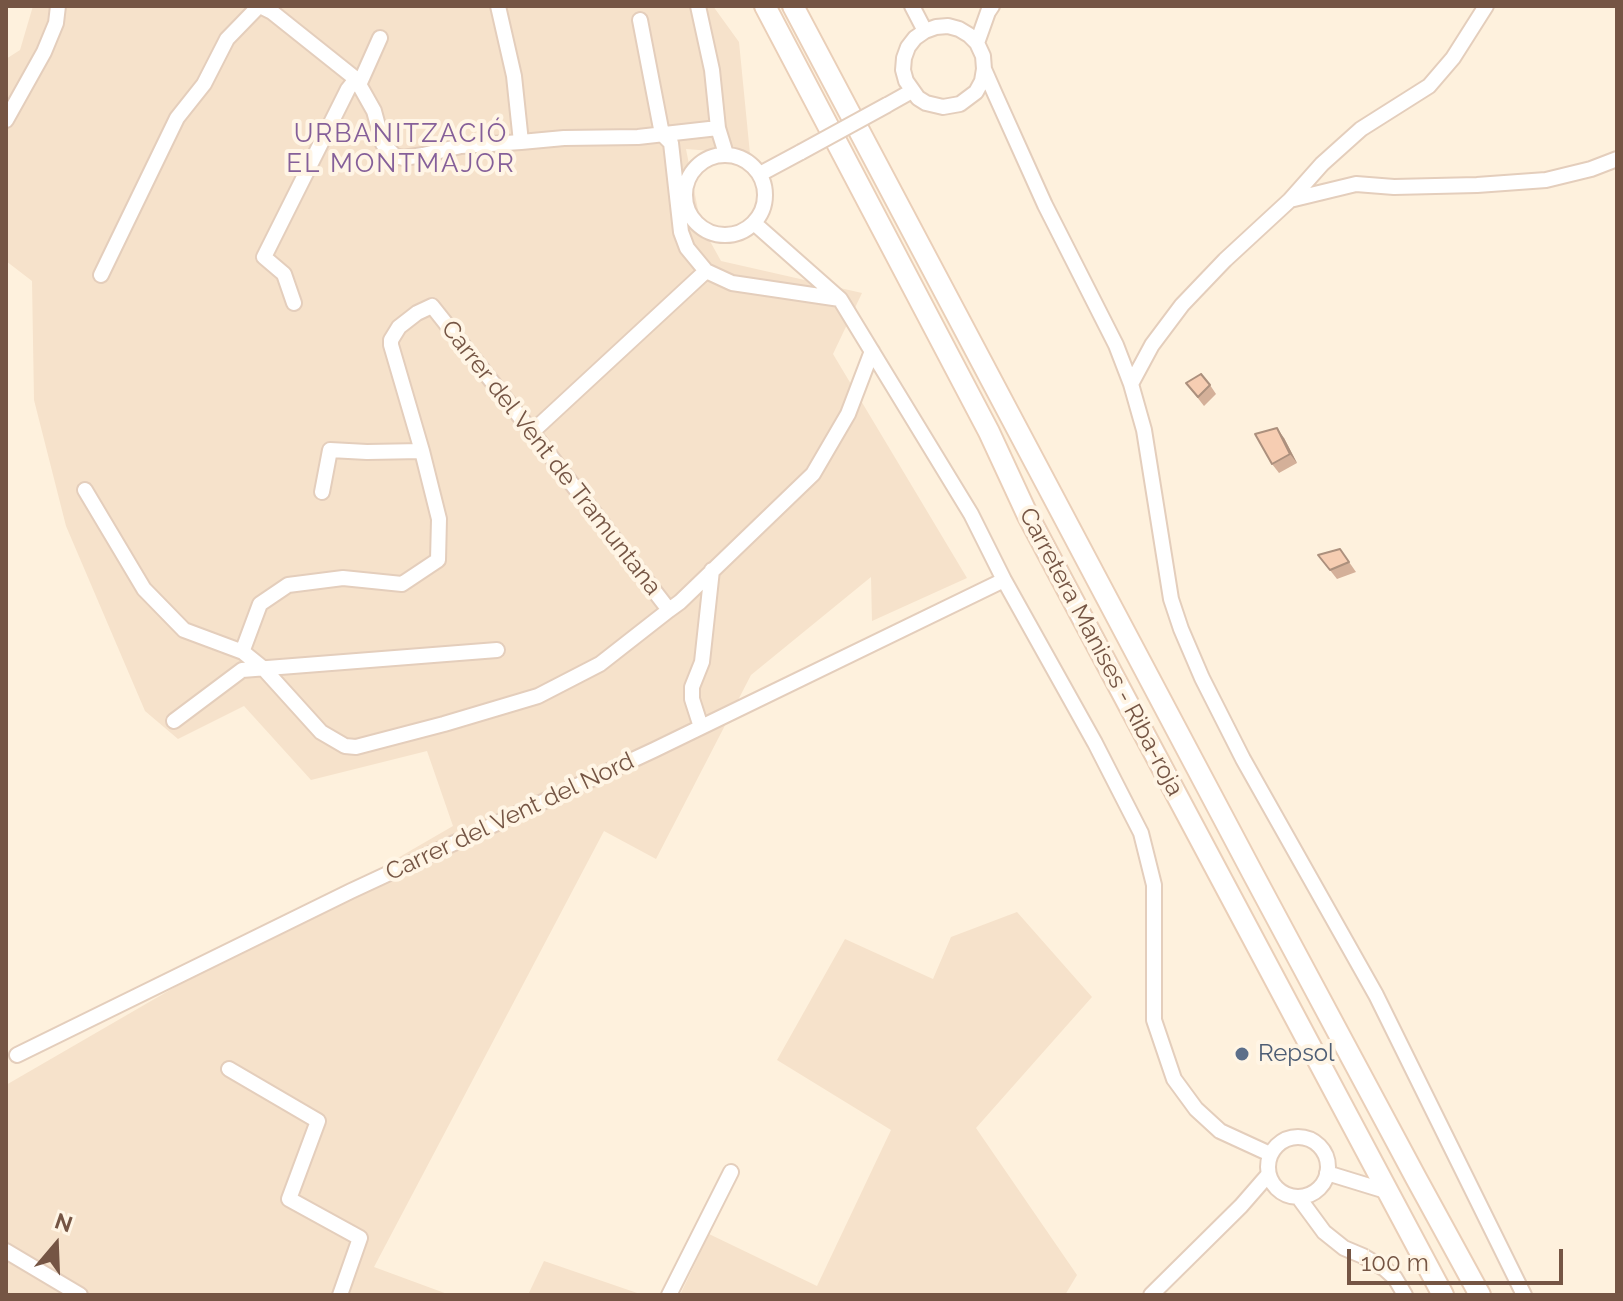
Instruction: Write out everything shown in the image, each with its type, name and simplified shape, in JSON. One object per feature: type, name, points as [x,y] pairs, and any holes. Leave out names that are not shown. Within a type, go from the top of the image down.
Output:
[{"type":"main road","name":"Carretera Manises - Riba-roja","points":[[765,6],[989,432],[1039,537],[1443,1295]]},
{"type":"main road","name":"Carretera Manises - Riba-roja","points":[[793,6],[1480,1295]]},
{"type":"street","points":[[6,120],[44,52],[56,23],[58,6]]},
{"type":"street","points":[[101,275],[177,118],[204,84],[227,39],[260,6],[272,12],[357,82],[374,111],[383,144],[395,156],[423,155],[461,146],[564,138],[638,137],[718,128]]},
{"type":"street","points":[[498,6],[514,76],[521,142]]},
{"type":"street","points":[[698,6],[712,70],[718,128],[726,154]]},
{"type":"street","points":[[912,6],[925,31]]},
{"type":"street","points":[[977,43],[992,6]]},
{"type":"street","points":[[1131,384],[1152,345],[1182,305],[1361,129],[1429,86],[1453,58],[1486,6]]},
{"type":"street","points":[[640,20],[662,134],[671,143],[681,232],[687,248],[706,271],[732,283],[840,299]]},
{"type":"street","points":[[948,26],[959,29],[977,43],[983,56],[982,81],[976,92],[960,104],[934,106],[912,91],[903,70],[908,47],[915,38],[936,27],[948,26]]},
{"type":"street","points":[[294,303],[284,274],[264,257],[348,89],[357,82],[380,38]]},
{"type":"street","points":[[984,69],[1045,205],[1116,345],[1131,384],[1144,430],[1171,599],[1202,678],[1243,759],[1376,995],[1524,1295]]},
{"type":"street","points":[[760,174],[912,91]]},
{"type":"street","points":[[726,154],[751,163],[760,174],[766,199],[762,212],[745,230],[734,234],[716,234],[702,228],[692,217],[686,204],[685,189],[689,175],[699,164],[726,154]]},
{"type":"street","points":[[1290,200],[1356,184],[1449,186],[1546,180],[1617,159]]},
{"type":"street","points":[[754,223],[840,299],[971,514],[1141,833],[1154,885],[1154,1020],[1174,1079],[1196,1109],[1220,1131],[1270,1154]]},
{"type":"street","points":[[532,432],[706,271]]},
{"type":"street","name":"Carrer del Vent de Tramuntana","points":[[422,451],[391,340],[399,327],[432,306],[669,610]]},
{"type":"street","points":[[85,490],[144,589],[184,630],[243,652],[264,669],[321,732],[345,746],[356,747],[538,696],[600,664],[669,610],[813,474],[848,414],[872,351]]},
{"type":"street","points":[[243,652],[260,604],[288,585],[343,578],[402,584],[438,560],[439,519],[422,451],[330,450],[322,492]]},
{"type":"street","points":[[701,727],[692,699],[692,687],[702,662],[712,570]]},
{"type":"street","name":"Carrer del Vent del Nord","points":[[17,1055],[351,891],[701,727],[1004,580]]},
{"type":"street","points":[[174,721],[242,670],[497,650]]},
{"type":"street","points":[[229,1069],[318,1121],[289,1199],[360,1238],[340,1295]]},
{"type":"street","points":[[1296,1137],[1306,1138],[1323,1151],[1327,1173],[1317,1191],[1299,1198],[1286,1195],[1275,1187],[1267,1168],[1270,1154],[1277,1145],[1296,1137]]},
{"type":"street","points":[[669,1295],[731,1172]]},
{"type":"street","points":[[1327,1173],[1389,1192]]},
{"type":"street","points":[[1151,1295],[1268,1175]]},
{"type":"street","points":[[1299,1198],[1324,1232],[1344,1248],[1385,1269],[1395,1278],[1405,1295]]},
{"type":"street","points":[[6,1251],[80,1295]]},
{"type":"shaded area","points":[[33,6],[713,6],[739,42],[750,154],[686,149],[701,225],[721,261],[862,293],[833,354],[967,578],[872,621],[871,577],[751,675],[656,859],[604,831],[374,1267],[450,1295],[6,1295],[6,1085],[453,826],[427,751],[311,780],[244,706],[178,739],[145,711],[66,526],[34,400],[32,281],[6,261],[6,59],[20,50]]},
{"type":"shaded area","points":[[1017,912],[1092,997],[976,1128],[1077,1275],[1065,1295],[680,1295],[709,1234],[817,1286],[891,1130],[777,1060],[845,939],[933,979],[951,937]]},
{"type":"shaded area","points":[[544,1261],[643,1295],[528,1295]]},
{"type":"building","points":[[1201,374],[1210,385],[1198,397],[1186,383]]},
{"type":"building","points":[[1277,428],[1290,454],[1272,464],[1255,434]]},
{"type":"building","points":[[1340,549],[1349,562],[1330,570],[1318,555]]},
{"type":"place","name":"Repsol","points":[[1242,1054]]},
{"type":"district","name":"URBANITZACIÓ EL MONTMAJOR","points":[[401,149]]}]
